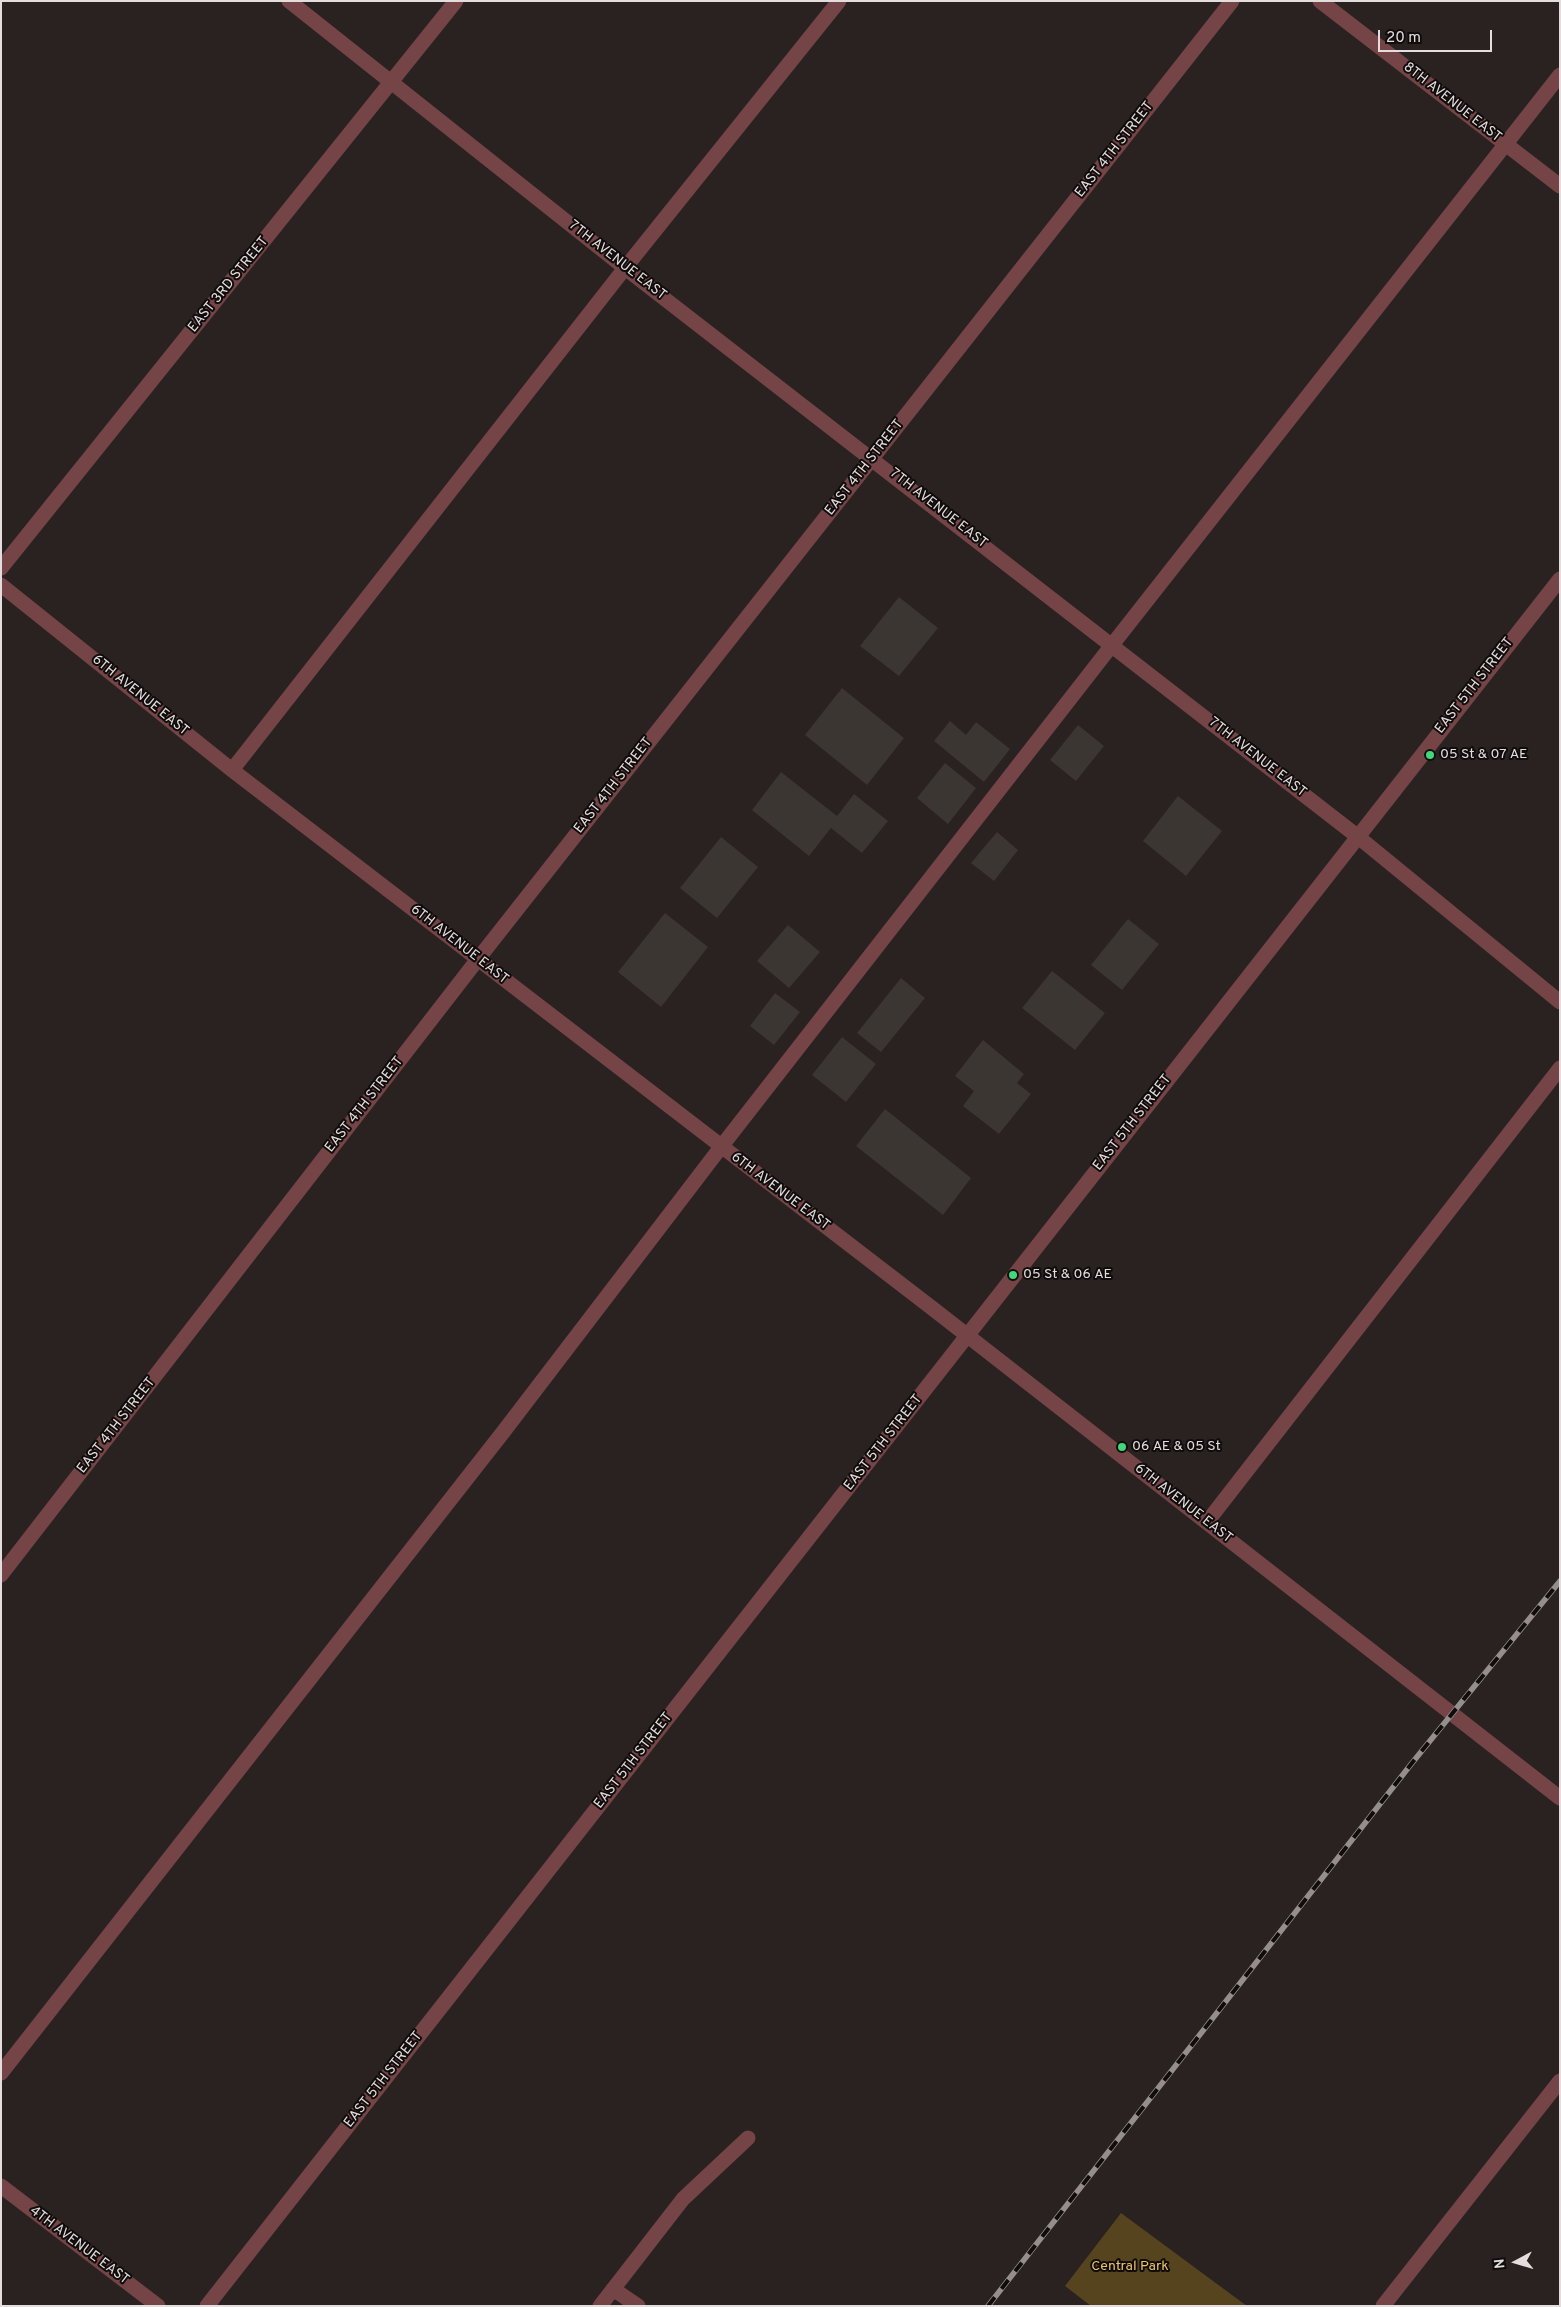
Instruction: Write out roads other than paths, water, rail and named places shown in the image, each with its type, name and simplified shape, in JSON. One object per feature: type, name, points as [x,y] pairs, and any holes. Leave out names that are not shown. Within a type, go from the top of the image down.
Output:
[{"type":"street","name":"7TH AVENUE EAST","points":[[289,1],[391,84],[625,268],[1357,836],[1560,1002]]},
{"type":"street","name":"EAST 3RD STREET","points":[[1,568],[456,1]]},
{"type":"street","points":[[232,770],[625,268],[840,1]]},
{"type":"street","name":"EAST 4TH STREET","points":[[1,1575],[478,959],[1232,1]]},
{"type":"street","name":"8TH AVENUE EAST","points":[[1320,1],[1560,186]]},
{"type":"street","points":[[1,2073],[504,1431],[721,1147],[1112,645],[1560,75]]},
{"type":"street","name":"EAST 5TH STREET","points":[[207,2306],[1560,579]]},
{"type":"street","name":"6TH AVENUE EAST","points":[[1,585],[232,770],[968,1336],[1560,1798]]},
{"type":"street","points":[[1207,1522],[1560,1068]]},
{"type":"street","points":[[1383,2306],[1560,2081]]},
{"type":"street","points":[[600,2306],[684,2198],[748,2138]]},
{"type":"street","name":"4TH AVENUE EAST","points":[[1,2186],[158,2306]]},
{"type":"street","points":[[613,2288],[638,2306]]},
{"type":"railway","points":[[988,2306],[1412,1763],[1560,1581]]},
{"type":"place","name":"05 St & 07 AE","points":[[1430,755]]},
{"type":"place","name":"05 St & 06 AE","points":[[1013,1275]]},
{"type":"place","name":"06 AE & 05 St","points":[[1122,1447]]},
{"type":"park label","name":"Central Park","points":[[1130,2267]]}]
